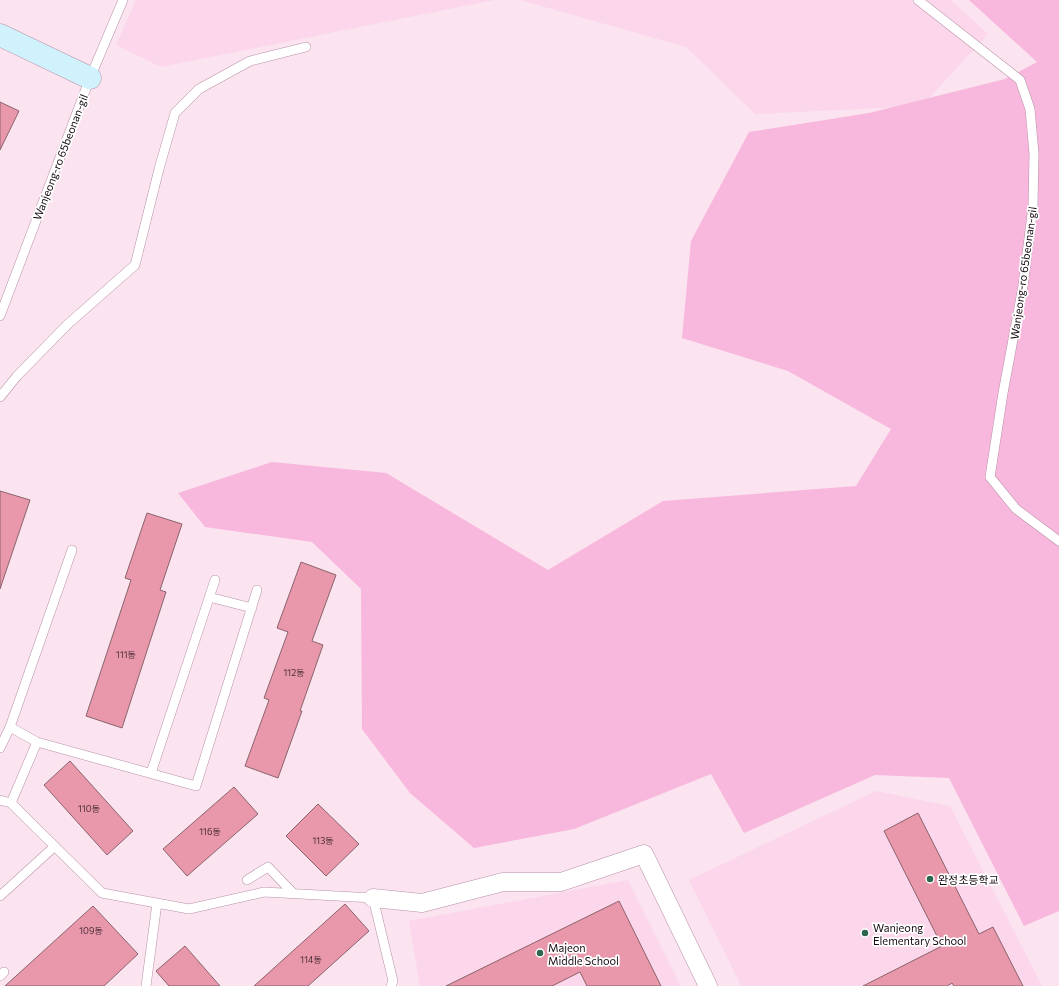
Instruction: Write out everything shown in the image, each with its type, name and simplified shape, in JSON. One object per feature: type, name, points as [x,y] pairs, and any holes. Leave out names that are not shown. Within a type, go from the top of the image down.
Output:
[{"type":"street","points":[[0,35],[90,78]]},
{"type":"street","points":[[373,898],[422,903],[503,882],[561,882],[644,854],[708,986]]},
{"type":"lane","name":"Wanjeong-ro 65beonan-gil","points":[[0,316],[90,78],[123,0]]},
{"type":"lane","name":"Wanjeong-ro 65beonan-gil","points":[[918,0],[1020,80],[1030,109],[1034,154],[1033,206],[1023,286],[1003,393],[990,478],[1016,509],[1059,541]]},
{"type":"lane","points":[[0,397],[17,376],[68,324],[135,265],[175,113],[199,90],[250,61],[306,47]]},
{"type":"lane","points":[[0,748],[10,727],[72,550]]},
{"type":"lane","points":[[151,774],[215,580]]},
{"type":"lane","points":[[10,727],[37,742],[196,786],[257,590]]},
{"type":"lane","points":[[209,597],[252,608]]},
{"type":"lane","points":[[11,803],[37,742]]},
{"type":"lane","points":[[0,800],[11,803],[102,893],[189,909],[264,892],[373,898],[393,984]]},
{"type":"lane","points":[[0,896],[55,846]]},
{"type":"lane","points":[[247,880],[268,867],[293,893]]},
{"type":"lane","points":[[146,986],[157,903]]},
{"type":"shaded area","points":[[136,0],[494,0],[161,67],[116,45]]},
{"type":"shaded area","points":[[520,0],[951,0],[988,34],[922,106],[755,114],[686,47]]},
{"type":"shaded area","points":[[969,0],[1059,0],[1059,911],[1024,926],[949,778],[875,775],[744,833],[711,774],[574,829],[474,848],[410,793],[362,729],[361,589],[312,542],[205,527],[178,493],[272,462],[386,473],[548,570],[663,501],[856,486],[891,429],[788,371],[682,338],[691,241],[749,132],[869,113],[1005,79],[1037,62]]},
{"type":"shaded area","name":"Wanjeong Elementary School","points":[[876,791],[950,806],[1042,986],[741,986],[689,880]]},
{"type":"shaded area","name":"Majeon Middle School","points":[[628,880],[681,986],[420,986],[409,921]]},
{"type":"building","points":[[0,102],[19,111],[0,150]]},
{"type":"building","points":[[0,491],[30,500],[0,589]]},
{"type":"building","points":[[147,513],[182,524],[160,590],[166,592],[122,728],[86,716],[131,580],[125,578]]},
{"type":"building","points":[[301,562],[336,575],[312,641],[323,645],[300,711],[302,711],[278,778],[245,766],[269,700],[264,698],[288,632],[277,628]]},
{"type":"building","points":[[70,761],[133,831],[107,855],[44,785]]},
{"type":"building","points":[[234,787],[258,814],[187,876],[163,849]]},
{"type":"building","points":[[318,804],[359,844],[326,876],[286,836]]},
{"type":"building","name":"완정초등학교","points":[[918,813],[979,934],[993,927],[1023,986],[954,986],[952,983],[947,986],[863,986],[942,946],[884,831]]},
{"type":"building","points":[[619,901],[661,986],[587,986],[580,972],[552,986],[446,986]]},
{"type":"building","points":[[345,904],[369,931],[308,986],[254,986]]},
{"type":"building","points":[[93,906],[138,954],[104,986],[5,986]]},
{"type":"building","points":[[185,946],[220,986],[169,986],[156,971]]},
{"type":"place","name":"완정초등학교","points":[[930,879]]},
{"type":"place","name":"Wanjeong Elementary School","points":[[865,933]]},
{"type":"place","name":"Majeon Middle School","points":[[540,953]]}]
